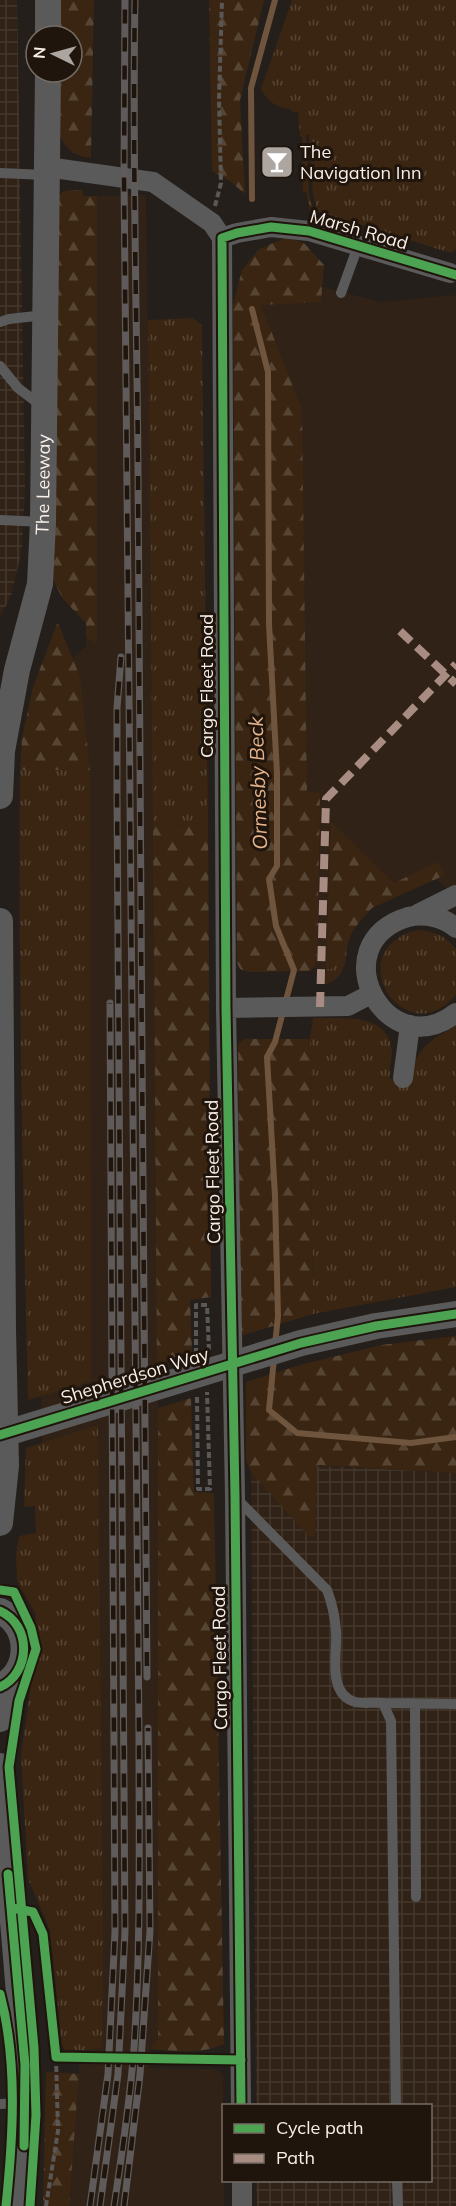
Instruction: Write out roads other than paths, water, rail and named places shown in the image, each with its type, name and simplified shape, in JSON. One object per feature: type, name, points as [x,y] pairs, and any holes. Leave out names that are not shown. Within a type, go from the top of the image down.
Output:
[{"type":"street","points":[[48,0],[48,24]]},
{"type":"street","name":"The Leeway","points":[[0,796],[1,750],[13,670],[40,584],[43,522],[48,84]]},
{"type":"street","points":[[47,171],[153,182],[223,231]]},
{"type":"street","name":"Marsh Road","points":[[223,231],[272,227],[309,231],[450,273]]},
{"type":"street","name":"Cargo Fleet Road","points":[[223,231],[226,1008],[235,1496],[241,2104]]},
{"type":"street","points":[[456,895],[416,915],[395,921],[379,934],[369,953],[366,974],[371,994],[381,1008],[394,1019],[410,1025],[429,1026],[447,1020],[456,1013]]},
{"type":"street","points":[[416,915],[435,916],[456,928]]},
{"type":"street","points":[[0,921],[2,1329],[6,1466],[0,1523]]},
{"type":"street","points":[[226,1008],[348,1006],[371,994]]},
{"type":"street","points":[[402,1078],[410,1025]]},
{"type":"street","name":"Shepherdson Way","points":[[0,1435],[301,1343],[375,1326],[456,1314]]},
{"type":"street","points":[[0,1589],[3,1613],[15,1622],[22,1635],[25,1649],[22,1664],[6,1683],[0,1719]]},
{"type":"street","points":[[0,1766],[25,2065],[12,2103],[22,2206]]},
{"type":"street","points":[[242,2182],[242,2206]]},
{"type":"lane","points":[[0,173],[47,171]]},
{"type":"lane","points":[[341,293],[358,246]]},
{"type":"lane","points":[[0,322],[45,315]]},
{"type":"lane","points":[[0,366],[18,388],[44,407]]},
{"type":"lane","points":[[0,520],[43,522]]},
{"type":"lane","points":[[235,1496],[327,1590],[332,1603],[336,1633],[335,1676],[342,1692],[354,1702],[456,1704]]},
{"type":"lane","points":[[383,1703],[391,1720],[396,2104]]},
{"type":"lane","points":[[415,1704],[416,1898]]},
{"type":"lane","points":[[397,2182],[398,2206]]},
{"type":"waterway","name":"Ormesby Beck","points":[[252,199],[251,88],[275,0]]},
{"type":"waterway","name":"Ormesby Beck","points":[[252,309],[268,372],[269,624],[277,773],[277,866],[269,879],[276,926],[294,970],[275,1042],[267,1057],[275,1196],[278,1316],[275,1345]]},
{"type":"waterway","name":"Ormesby Beck","points":[[274,1358],[269,1410],[297,1433],[411,1443],[456,1437]]},
{"type":"railway","points":[[114,2206],[134,2048],[139,1891],[124,177],[125,0]]},
{"type":"railway","points":[[135,0],[134,177],[147,1677]]},
{"type":"railway","points":[[100,2206],[118,2074],[125,1931],[117,793],[117,708],[121,657]]},
{"type":"railway","points":[[90,2206],[108,2074],[115,1932],[110,1003]]},
{"type":"railway","points":[[124,2206],[140,2075],[150,1931],[148,1728]]},
{"type":"place","name":"The Navigation Inn","points":[[277,162]]}]
